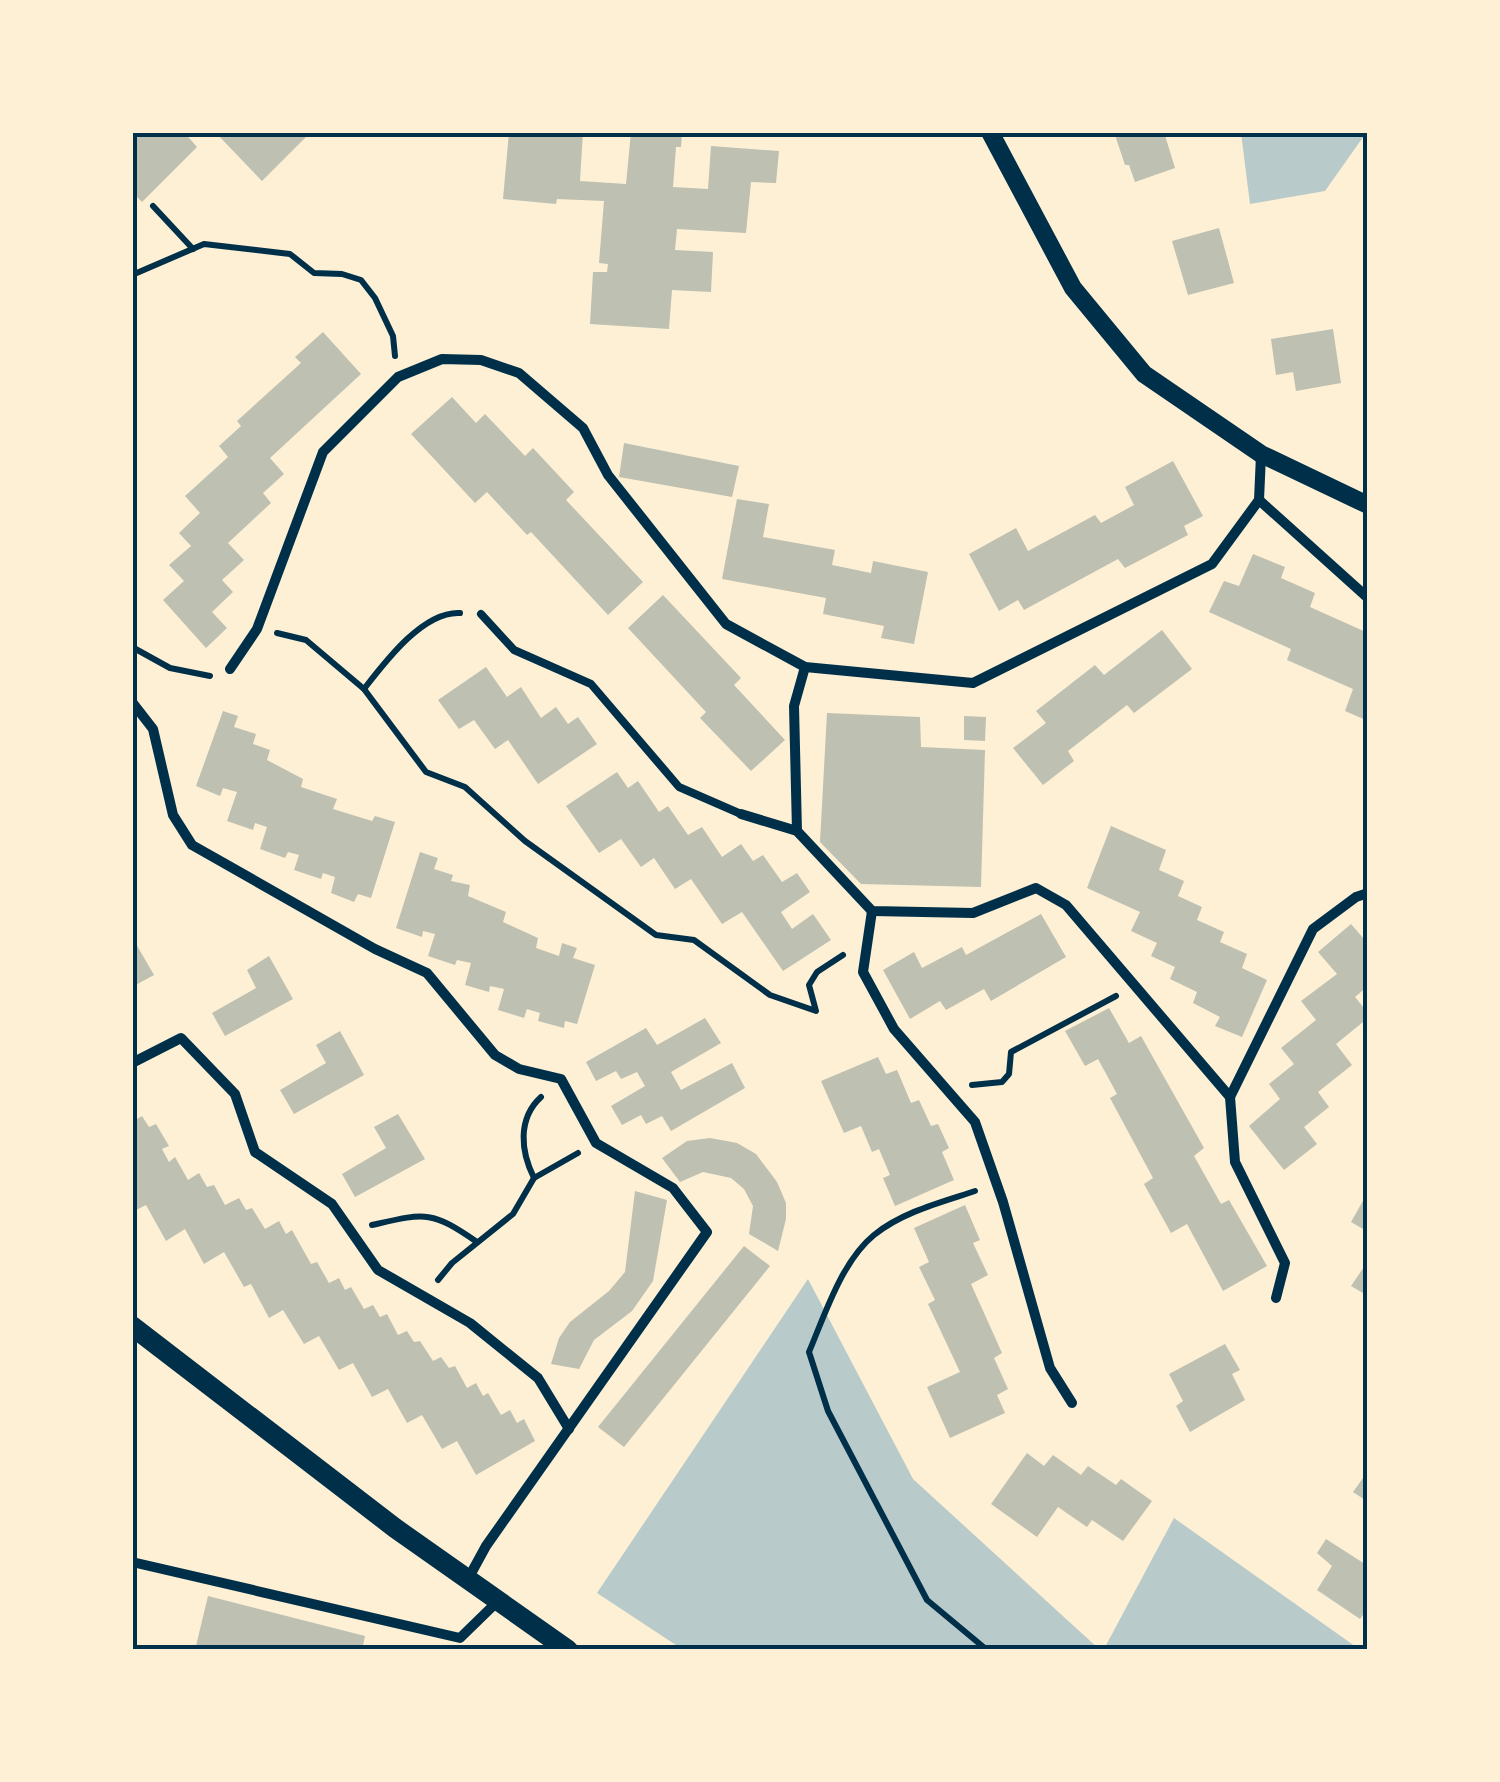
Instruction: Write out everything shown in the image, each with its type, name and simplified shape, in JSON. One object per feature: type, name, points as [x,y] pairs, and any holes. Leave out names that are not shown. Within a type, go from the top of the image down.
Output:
[{"type":"main road","points":[[132,1326],[467,1580],[568,1650]]},
{"type":"street","points":[[990,132],[1074,288],[1144,374],[1262,454],[1368,505]]},
{"type":"street","points":[[230,670],[257,629],[323,452],[398,377],[442,359],[481,360],[519,373],[582,428],[608,475],[726,624],[805,667],[973,683],[1212,564],[1259,500],[1262,454]]},
{"type":"street","points":[[1259,500],[1368,598]]},
{"type":"street","points":[[798,831],[794,706],[805,667]]},
{"type":"street","points":[[132,702],[153,729],[173,816],[192,845],[375,949],[427,973],[495,1055],[519,1069],[560,1079],[596,1143],[673,1188],[707,1232],[486,1546],[467,1580]]},
{"type":"street","points":[[741,814],[798,831],[872,911],[973,912],[1036,888],[1066,905],[1230,1097]]},
{"type":"street","points":[[1276,1298],[1286,1263],[1236,1162],[1230,1097],[1312,929],[1356,896],[1368,893]]},
{"type":"street","points":[[872,911],[862,972],[894,1029],[975,1122],[1050,1368],[1072,1404]]},
{"type":"street","points":[[132,1063],[181,1038],[235,1094],[255,1152],[332,1204],[378,1270],[470,1324],[538,1378],[569,1428]]},
{"type":"street","points":[[132,1562],[460,1638],[497,1602]]},
{"type":"lane","points":[[481,614],[514,650],[591,684],[679,787],[741,814]]},
{"type":"path","points":[[153,206],[194,248]]},
{"type":"path","points":[[132,275],[204,244],[290,254],[314,273],[342,274],[361,280],[375,298],[392,336],[398,377]]},
{"type":"path","points":[[364,689],[397,647],[444,612],[481,614]]},
{"type":"path","points":[[257,629],[306,640],[364,689],[426,772],[464,787],[525,841],[656,935],[694,940],[770,995],[816,1011],[809,986],[817,972],[831,960],[867,945]]},
{"type":"path","points":[[132,648],[170,668],[207,677],[230,670]]},
{"type":"path","points":[[951,1095],[975,1083],[1002,1082],[1009,1074],[1011,1052],[1135,986]]},
{"type":"path","points":[[534,1178],[523,1156],[524,1127],[532,1105],[560,1079]]},
{"type":"path","points":[[424,1297],[452,1263],[513,1214],[534,1178],[572,1156]]},
{"type":"path","points":[[987,1650],[926,1600],[828,1411],[810,1352],[839,1281],[873,1236],[920,1210],[996,1184]]},
{"type":"path","points":[[351,1230],[420,1214],[446,1221],[477,1242]]},
{"type":"shaded area","points":[[1241,132],[1366,133],[1325,191],[1250,204]]},
{"type":"shaded area","points":[[808,1279],[913,1479],[1099,1649],[682,1649],[597,1593]]},
{"type":"shaded area","points":[[1174,1518],[1359,1649],[1104,1649]]},
{"type":"building","points":[[132,132],[184,132],[197,147],[142,202],[132,192]]},
{"type":"building","points":[[215,132],[311,132],[262,181]]},
{"type":"building","points":[[509,132],[583,132],[580,181],[626,184],[631,132],[682,132],[681,147],[676,147],[673,187],[708,189],[711,146],[779,151],[776,183],[751,182],[746,233],[677,229],[675,250],[713,252],[711,292],[672,290],[669,329],[590,324],[593,272],[607,272],[608,264],[599,263],[604,201],[557,199],[556,204],[503,199]]},
{"type":"building","points":[[1114,132],[1164,132],[1175,168],[1135,182]]},
{"type":"building","points":[[1219,228],[1234,283],[1188,295],[1172,241]]},
{"type":"building","points":[[1333,329],[1341,383],[1296,391],[1293,372],[1276,375],[1271,339]]},
{"type":"building","points":[[323,332],[361,374],[270,458],[284,474],[263,493],[271,503],[228,543],[244,560],[222,580],[233,592],[212,612],[227,628],[206,648],[163,600],[184,581],[169,565],[191,546],[179,533],[200,513],[185,496],[228,457],[219,446],[241,426],[237,421],[301,363],[295,357]]},
{"type":"building","points":[[452,397],[476,423],[485,414],[525,456],[533,448],[574,492],[566,500],[643,582],[608,615],[531,532],[527,535],[487,492],[475,503],[411,434]]},
{"type":"building","points":[[624,443],[739,466],[732,497],[619,477]]},
{"type":"building","points":[[1173,461],[1203,516],[1184,526],[1188,535],[1125,568],[1118,559],[1024,610],[1018,600],[999,611],[969,554],[1016,528],[1028,551],[1095,515],[1101,523],[1134,505],[1125,487]]},
{"type":"building","points":[[737,499],[769,504],[763,537],[835,550],[832,565],[871,573],[873,561],[928,572],[914,644],[881,638],[884,626],[823,614],[826,598],[722,579]]},
{"type":"building","points":[[1253,554],[1285,567],[1281,578],[1315,593],[1310,607],[1368,633],[1368,721],[1345,711],[1353,689],[1287,660],[1291,649],[1209,612],[1224,581],[1239,586]]},
{"type":"building","points":[[663,595],[741,678],[734,685],[785,740],[751,771],[700,718],[706,712],[628,628]]},
{"type":"building","points":[[1162,630],[1192,669],[1134,713],[1127,705],[1068,751],[1074,761],[1043,785],[1013,748],[1046,723],[1036,711],[1095,665],[1104,675]]},
{"type":"building","points":[[486,667],[507,697],[521,687],[541,718],[556,707],[568,724],[578,717],[597,744],[538,784],[508,740],[495,749],[474,720],[459,729],[438,700]]},
{"type":"building","points":[[223,711],[238,716],[234,727],[256,734],[253,744],[270,750],[267,760],[303,779],[301,787],[337,799],[333,809],[372,821],[375,816],[395,822],[371,898],[358,894],[354,902],[331,893],[335,877],[323,873],[321,879],[294,870],[299,855],[288,852],[285,858],[260,849],[267,827],[255,823],[253,830],[227,821],[237,792],[223,788],[220,796],[196,786]]},
{"type":"building","points":[[827,713],[920,717],[921,747],[985,750],[981,887],[861,884],[820,842]]},
{"type":"building","points":[[964,716],[986,717],[985,741],[964,740]]},
{"type":"building","points":[[617,772],[628,788],[638,781],[659,812],[668,806],[688,835],[702,827],[722,857],[741,844],[753,861],[763,855],[782,882],[797,873],[810,892],[781,912],[792,929],[813,914],[831,940],[783,971],[742,912],[722,924],[691,879],[675,889],[654,858],[641,867],[621,839],[599,853],[566,806]]},
{"type":"building","points":[[1111,826],[1166,850],[1159,870],[1184,881],[1178,896],[1202,907],[1197,920],[1224,932],[1220,942],[1247,954],[1242,968],[1267,980],[1242,1037],[1215,1026],[1220,1017],[1193,1003],[1197,992],[1170,979],[1175,967],[1151,956],[1157,943],[1131,931],[1140,912],[1087,888]]},
{"type":"building","points":[[420,852],[438,858],[434,869],[453,875],[451,881],[470,885],[468,896],[506,912],[503,922],[538,938],[536,948],[559,956],[562,943],[577,948],[573,958],[595,965],[577,1024],[565,1021],[564,1028],[538,1021],[540,1013],[527,1009],[524,1018],[498,1010],[504,989],[490,986],[489,992],[465,985],[471,963],[457,960],[455,965],[428,956],[435,934],[423,931],[422,937],[396,928]]},
{"type":"building","points":[[1041,914],[1066,957],[991,1001],[984,989],[946,1010],[940,1001],[910,1019],[883,970],[914,952],[922,968],[962,947],[966,955]]},
{"type":"building","points":[[1351,924],[1364,939],[1368,936],[1368,986],[1355,997],[1368,1018],[1336,1044],[1352,1065],[1318,1092],[1329,1107],[1304,1127],[1317,1144],[1284,1170],[1249,1126],[1280,1099],[1269,1084],[1294,1064],[1281,1048],[1316,1020],[1301,1001],[1337,974],[1318,952]]},
{"type":"building","points":[[132,937],[154,975],[132,987]]},
{"type":"building","points":[[269,956],[293,999],[225,1036],[212,1013],[256,988],[247,970]]},
{"type":"building","points":[[1109,1008],[1129,1043],[1141,1036],[1204,1148],[1194,1156],[1221,1204],[1229,1200],[1267,1266],[1223,1291],[1187,1224],[1171,1233],[1144,1184],[1153,1178],[1110,1098],[1117,1094],[1098,1059],[1085,1066],[1065,1031]]},
{"type":"building","points":[[705,1018],[721,1043],[671,1072],[681,1090],[732,1063],[745,1088],[671,1131],[662,1116],[646,1124],[641,1115],[622,1125],[611,1106],[645,1086],[637,1072],[621,1079],[616,1071],[596,1081],[586,1062],[646,1028],[657,1045]]},
{"type":"building","points":[[340,1031],[364,1075],[294,1114],[280,1090],[326,1063],[316,1045]]},
{"type":"building","points":[[878,1057],[886,1074],[897,1070],[911,1103],[919,1100],[931,1126],[938,1124],[949,1148],[942,1152],[954,1180],[895,1206],[883,1178],[890,1175],[879,1149],[872,1152],[861,1126],[844,1133],[821,1081]]},
{"type":"building","points":[[398,1114],[425,1159],[355,1197],[342,1174],[386,1148],[374,1127]]},
{"type":"building","points":[[142,1116],[149,1127],[156,1124],[169,1146],[162,1149],[169,1162],[175,1157],[188,1180],[199,1173],[207,1187],[214,1185],[225,1205],[239,1198],[246,1210],[252,1208],[265,1229],[279,1221],[286,1234],[292,1230],[311,1264],[317,1262],[329,1283],[339,1278],[345,1290],[351,1287],[364,1309],[373,1305],[380,1317],[387,1314],[398,1335],[407,1331],[414,1342],[420,1341],[433,1361],[441,1357],[449,1368],[455,1366],[467,1388],[476,1383],[483,1396],[488,1393],[501,1415],[510,1410],[517,1423],[524,1419],[535,1441],[476,1475],[457,1441],[442,1449],[422,1415],[407,1423],[388,1389],[372,1397],[353,1363],[339,1370],[319,1336],[304,1344],[283,1310],[269,1318],[251,1284],[244,1287],[224,1252],[204,1264],[185,1229],[166,1241],[146,1205],[132,1212],[132,1122]]},
{"type":"building","points":[[710,1138],[737,1143],[756,1154],[777,1182],[786,1203],[778,1251],[749,1234],[753,1206],[744,1189],[731,1178],[703,1172],[680,1182],[662,1158],[687,1141]]},
{"type":"building","points":[[635,1191],[667,1200],[653,1281],[632,1311],[594,1340],[579,1369],[551,1364],[559,1338],[570,1322],[609,1291],[625,1272]]},
{"type":"building","points":[[1368,1192],[1368,1223],[1363,1229],[1351,1222]]},
{"type":"building","points":[[965,1205],[980,1240],[973,1243],[988,1275],[971,1284],[1002,1353],[994,1358],[1008,1389],[997,1395],[1005,1413],[950,1438],[927,1387],[960,1372],[928,1304],[935,1300],[919,1267],[929,1262],[914,1228]]},
{"type":"building","points":[[744,1246],[770,1266],[624,1447],[598,1427]]},
{"type":"building","points":[[1368,1261],[1368,1296],[1351,1286]]},
{"type":"building","points":[[1225,1344],[1240,1370],[1232,1374],[1245,1400],[1190,1432],[1176,1406],[1183,1401],[1169,1374]]},
{"type":"building","points":[[1027,1453],[1044,1466],[1053,1455],[1081,1475],[1088,1466],[1116,1485],[1121,1479],[1152,1501],[1123,1541],[1092,1520],[1087,1527],[1058,1507],[1037,1537],[991,1504]]},
{"type":"building","points":[[1368,1471],[1368,1502],[1353,1492]]},
{"type":"building","points":[[1326,1539],[1368,1566],[1368,1608],[1360,1619],[1317,1590],[1332,1566],[1317,1553]]},
{"type":"building","points":[[208,1596],[365,1636],[362,1650],[195,1650]]}]
